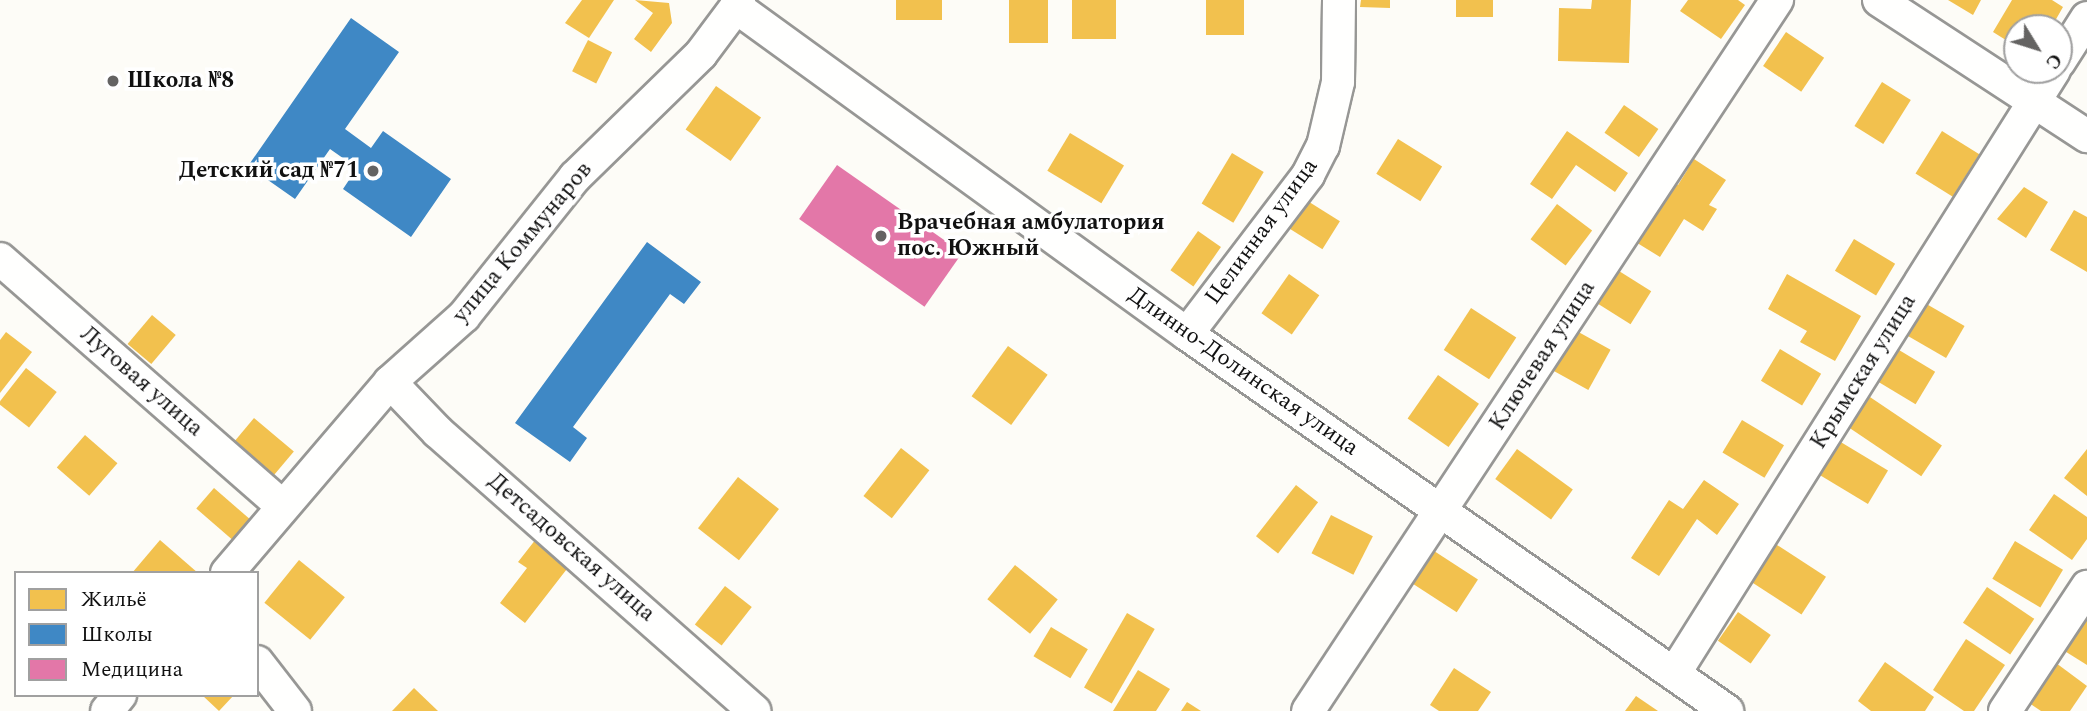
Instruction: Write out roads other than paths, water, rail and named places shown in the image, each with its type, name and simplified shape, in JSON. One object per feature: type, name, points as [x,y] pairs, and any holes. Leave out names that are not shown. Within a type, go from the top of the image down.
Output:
[{"type":"street","name":"Целинная улица","points":[[1186,334],[1308,175],[1323,146],[1338,82],[1339,0]]},
{"type":"street","name":"Ключевая улица","points":[[1308,711],[1777,0]]},
{"type":"street","points":[[1879,0],[2087,136]]},
{"type":"street","name":"Длинно-Долинская улица","points":[[737,4],[1186,334],[1443,510],[1727,711]]},
{"type":"street","name":"улица Коммунаров","points":[[229,571],[390,382],[464,316],[575,177],[701,54],[737,4]]},
{"type":"street","points":[[2073,40],[2087,18]]},
{"type":"street","name":"Крымская улица","points":[[1674,674],[2045,84]]},
{"type":"street","name":"Луговая улица","points":[[0,259],[282,506]]},
{"type":"street","name":"Детсадовская улица","points":[[390,382],[438,432],[755,711]]},
{"type":"street","points":[[2005,711],[2087,587]]},
{"type":"street","points":[[259,665],[295,711]]},
{"type":"street","points":[[107,711],[118,697]]},
{"type":"place","name":"Школа №8","points":[[113,81]]},
{"type":"place","name":"Детский сад №71","points":[[373,171]]},
{"type":"place","name":"Врачебная амбулатория пос. Южный","points":[[881,236]]}]
